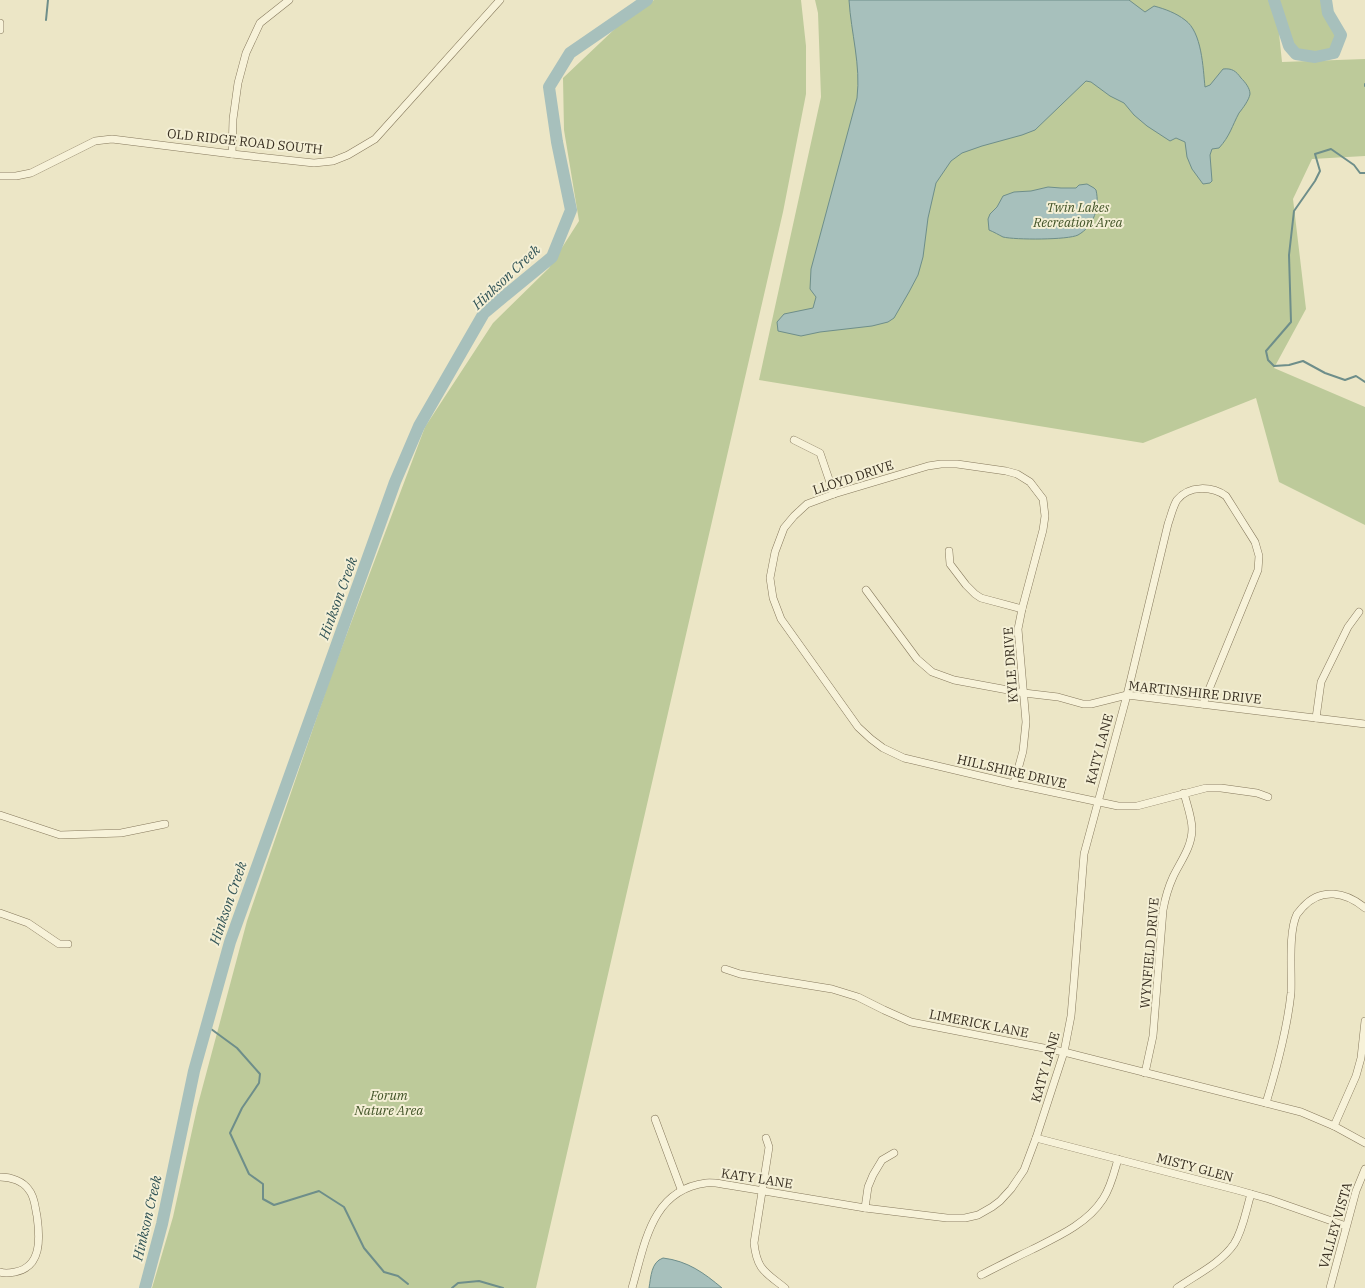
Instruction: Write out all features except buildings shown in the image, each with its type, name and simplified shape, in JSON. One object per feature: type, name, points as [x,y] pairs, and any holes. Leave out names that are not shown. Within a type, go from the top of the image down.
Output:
[{"type":"street","points":[[232,154],[233,119],[238,83],[246,53],[260,23],[289,0]]},
{"type":"street","name":"OLD RIDGE ROAD SOUTH","points":[[0,176],[16,176],[31,173],[94,141],[112,139],[314,163],[333,161],[348,155],[375,139],[500,0]]},
{"type":"street","points":[[0,23],[0,30]]},
{"type":"street","points":[[794,440],[820,453],[834,494]]},
{"type":"street","name":"LLOYD DRIVE","points":[[883,748],[858,726],[781,619],[773,598],[770,578],[775,552],[784,528],[807,504],[834,494],[928,466],[941,464],[957,464],[1017,474],[1030,482],[1043,499]]},
{"type":"street","name":"KATY LANE","points":[[632,1288],[652,1221],[660,1209],[681,1190],[708,1183],[865,1208],[947,1218],[965,1218],[978,1214],[1000,1201],[1024,1170],[1064,1052],[1071,1016],[1074,988],[1084,854],[1097,802],[1127,695],[1168,524],[1177,500],[1187,492],[1196,489],[1208,489],[1220,492],[1226,496],[1256,542],[1259,556],[1258,570],[1203,704]]},
{"type":"street","name":"KYLE DRIVE","points":[[1014,784],[1026,735],[1018,629],[1043,530],[1045,516],[1043,499]]},
{"type":"street","points":[[950,551],[950,564],[974,594],[981,598],[1022,609]]},
{"type":"street","name":"MARTINSHIRE DRIVE","points":[[866,590],[917,659],[932,672],[954,680],[1024,693],[1058,697],[1083,704],[1091,704],[1127,695],[1365,724]]},
{"type":"street","points":[[1316,718],[1321,682],[1348,627],[1359,612]]},
{"type":"street","name":"HILLSHIRE DRIVE","points":[[883,748],[904,758],[1014,784],[1118,806],[1137,806],[1206,788],[1257,792],[1268,797]]},
{"type":"street","name":"WYNFIELD DRIVE","points":[[1145,1073],[1153,1036],[1163,910],[1166,894],[1172,878],[1188,849],[1192,831],[1192,823],[1184,793]]},
{"type":"street","points":[[0,815],[60,835],[121,833],[165,824]]},
{"type":"street","points":[[1266,1103],[1284,1040],[1290,993],[1292,944],[1298,914],[1307,903],[1316,897],[1329,894],[1343,895],[1356,900],[1365,908]]},
{"type":"street","points":[[0,913],[28,923],[59,944],[68,944]]},
{"type":"street","name":"LIMERICK LANE","points":[[725,969],[740,974],[832,990],[858,997],[911,1022],[1064,1052],[1301,1112],[1334,1126],[1365,1143]]},
{"type":"street","points":[[1334,1126],[1356,1076],[1361,1058],[1365,1022]]},
{"type":"street","points":[[655,1119],[681,1190]]},
{"type":"street","points":[[766,1138],[769,1147],[754,1244],[755,1257],[761,1268],[785,1288]]},
{"type":"street","name":"MISTY GLEN","points":[[1036,1138],[1269,1199],[1346,1226]]},
{"type":"street","points":[[865,1208],[868,1187],[873,1175],[882,1160],[894,1154]]},
{"type":"street","points":[[981,1275],[1050,1240],[1086,1218],[1102,1201],[1108,1191],[1118,1159]]},
{"type":"street","name":"VALLEY VISTA","points":[[1330,1288],[1356,1191],[1365,1169]]},
{"type":"street","points":[[0,1177],[9,1177],[22,1183],[30,1191],[35,1203],[39,1236],[36,1255],[31,1264],[22,1270],[4,1274],[0,1272]]},
{"type":"street","points":[[1177,1288],[1215,1263],[1226,1254],[1234,1244],[1240,1231],[1251,1194]]},
{"type":"green space","name":"Forum Nature Area","points":[[654,0],[801,0],[806,46],[806,94],[783,212],[536,1288],[152,1288],[173,1217],[197,1108],[247,921],[331,676],[425,427],[493,323],[549,268],[579,221],[564,130],[563,78],[620,24]]},
{"type":"green space","name":"Twin Lakes Recreation Area","points":[[815,0],[1271,0],[1277,14],[1282,62],[1365,59],[1365,156],[1312,159],[1293,199],[1306,309],[1274,368],[1365,407],[1365,525],[1279,482],[1256,398],[1143,443],[759,380],[821,97],[818,13]]},
{"type":"green space","points":[[1274,0],[1326,0],[1328,13],[1341,35],[1334,53],[1315,57],[1296,54],[1289,46]]},
{"type":"water","points":[[849,0],[1129,0],[1145,12],[1154,6],[1182,18],[1191,26],[1201,51],[1205,87],[1210,85],[1223,69],[1229,69],[1235,72],[1244,81],[1250,94],[1226,139],[1219,148],[1212,149],[1210,155],[1212,181],[1210,183],[1203,184],[1192,169],[1187,157],[1185,142],[1176,138],[1170,141],[1147,126],[1134,115],[1124,103],[1110,96],[1091,82],[1086,81],[1035,130],[962,153],[951,161],[936,183],[928,218],[923,257],[918,275],[894,318],[888,322],[872,326],[820,332],[801,336],[778,331],[777,322],[784,314],[813,308],[816,297],[810,289],[811,269],[857,98],[858,73]]},
{"type":"water","points":[[1087,184],[1096,190],[1096,209],[1092,221],[1088,227],[1078,235],[1053,239],[1018,239],[1003,237],[989,230],[988,219],[990,214],[997,207],[1003,196],[1014,192],[1031,191],[1048,187],[1076,188],[1079,185]]},
{"type":"water","points":[[663,1258],[680,1262],[695,1268],[722,1288],[649,1288],[654,1266]]},
{"type":"waterway","points":[[46,20],[48,0]]},
{"type":"waterway","name":"Hinkson Creek","points":[[145,1288],[162,1224],[194,1071],[230,942],[395,482],[419,426],[484,313],[552,257],[571,210],[557,142],[549,87],[570,53],[647,0]]},
{"type":"waterway","name":"Hinkson Creek","points":[[1274,0],[1289,46],[1296,54],[1315,57],[1334,53],[1341,35],[1328,13],[1326,0]]},
{"type":"waterway","points":[[1365,173],[1360,173],[1354,165],[1331,149],[1315,154],[1320,171],[1315,181],[1294,211],[1289,255],[1291,322],[1266,351],[1268,360],[1274,366],[1289,365],[1303,361],[1325,373],[1345,380],[1356,376],[1365,382]]},
{"type":"waterway","points":[[207,1026],[237,1048],[260,1074],[259,1083],[242,1108],[230,1133],[249,1174],[263,1184],[263,1199],[274,1205],[319,1191],[344,1207],[364,1248],[384,1272],[398,1276],[408,1284]]},
{"type":"waterway","points":[[452,1288],[458,1283],[479,1281],[503,1288]]}]
